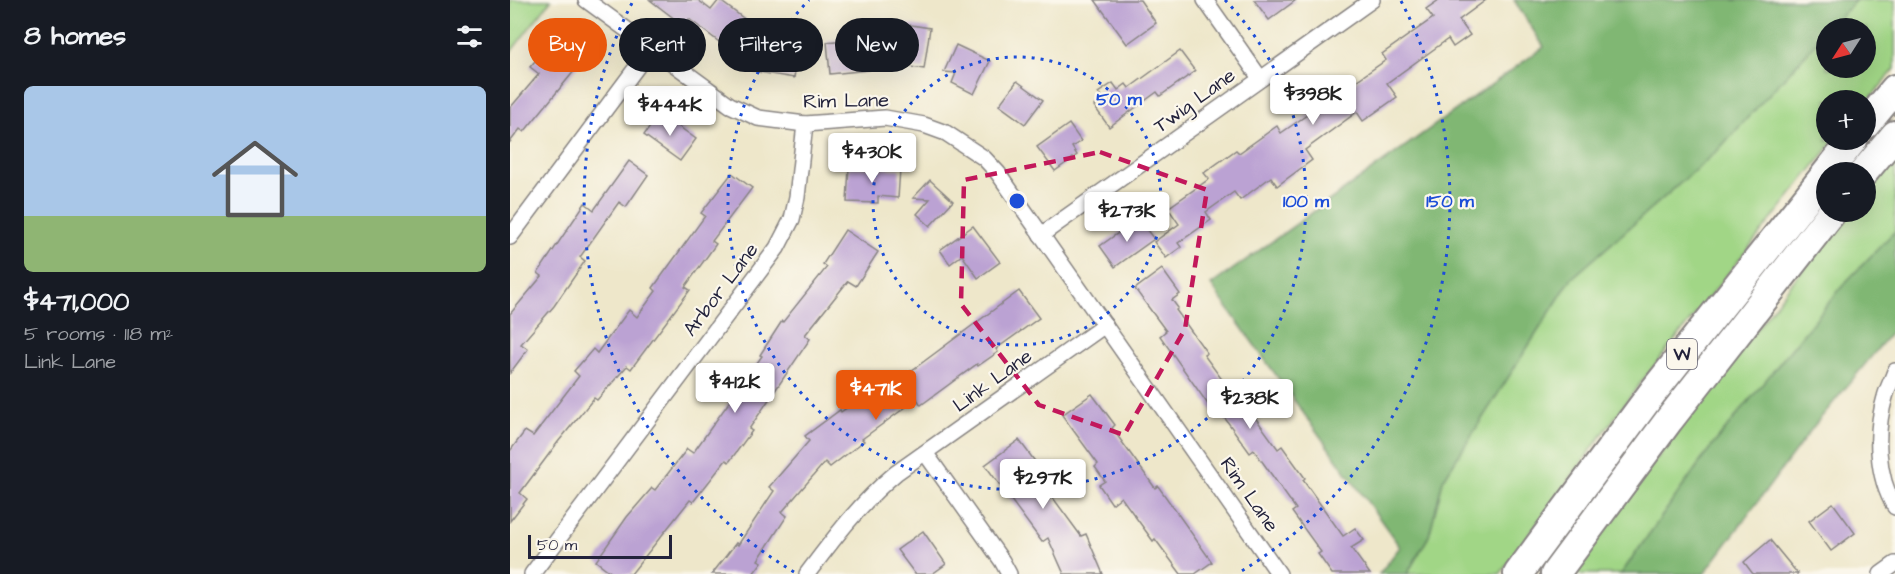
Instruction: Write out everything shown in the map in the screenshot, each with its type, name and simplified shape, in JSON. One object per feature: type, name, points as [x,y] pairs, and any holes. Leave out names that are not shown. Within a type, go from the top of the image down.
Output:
[{"type":"highway","points":[[1876,112],[1895,89]]},
{"type":"highway","points":[[1872,162],[1895,135]]},
{"type":"highway","name":"W","points":[[1518,574],[1653,392],[1845,150]]},
{"type":"highway","name":"W","points":[[1555,574],[1683,402],[1824,222]]},
{"type":"street","name":"Rim Lane","points":[[586,0],[619,24]]},
{"type":"street","points":[[1205,0],[1260,78]]},
{"type":"street","name":"Twig Lane","points":[[1041,235],[1371,0]]},
{"type":"street","points":[[510,237],[633,72]]},
{"type":"street","name":"Rim Lane","points":[[684,72],[730,105],[758,118],[805,124],[885,118],[924,125],[946,133],[984,158],[1041,235],[1279,574]]},
{"type":"street","name":"Arbor Lane","points":[[532,574],[777,248],[792,219],[797,197],[805,124]]},
{"type":"street","name":"Link Lane","points":[[807,574],[839,530],[877,489],[896,473],[1105,326]]},
{"type":"street","points":[[1895,371],[1885,397],[1878,434],[1882,471],[1890,499],[1895,507]]},
{"type":"street","points":[[926,454],[1009,574]]},
{"type":"street","points":[[1881,574],[1895,564]]},
{"type":"highlighted area","points":[[1100,152],[1207,190],[1185,329],[1124,435],[1039,405],[961,304],[964,180]]},
{"type":"green space","points":[[510,0],[551,0],[537,18],[528,18],[528,30],[510,53]]},
{"type":"green space","points":[[1514,0],[1856,0],[1839,18],[1816,18],[1816,43],[1718,150],[1571,279],[1443,480],[1429,536],[1407,574],[1379,574],[1400,547],[1211,285],[1544,47]]},
{"type":"green space","points":[[1856,0],[1895,0],[1895,69],[1876,91],[1816,90],[1816,150],[1827,150],[1635,390],[1500,574],[1407,574],[1429,536],[1443,480],[1571,279],[1718,150],[1816,43],[1816,78],[1876,78],[1876,18],[1839,18]]},
{"type":"green space","points":[[1895,156],[1895,231],[1845,283],[1708,451],[1621,574],[1568,574],[1832,231],[1840,222],[1876,222],[1876,179]]},
{"type":"green space","points":[[1895,231],[1895,328],[1814,426],[1704,574],[1621,574],[1708,451],[1845,283]]},
{"type":"building","points":[[650,0],[698,0],[711,10],[719,0],[743,18],[718,18],[718,41],[706,32],[706,18],[674,18]]},
{"type":"building","points":[[1095,0],[1140,0],[1156,23],[1127,44]]},
{"type":"building","points":[[1254,0],[1296,0],[1269,20]]},
{"type":"building","points":[[1439,0],[1486,0],[1459,20],[1470,35],[1453,47],[1448,39],[1387,83],[1397,97],[1363,121],[1357,112],[1305,150],[1312,160],[1277,186],[1271,177],[1240,200],[1234,192],[1206,212],[1211,220],[1178,243],[1181,247],[1166,258],[1154,242],[1179,224],[1168,208],[1209,179],[1204,173],[1236,150],[1239,153],[1277,126],[1281,133],[1386,60],[1382,54],[1433,18],[1426,9]]},
{"type":"building","points":[[919,26],[930,28],[924,69],[919,68]]},
{"type":"building","points":[[835,41],[835,72],[850,72],[830,74],[827,42]]},
{"type":"building","points":[[956,45],[990,61],[974,94],[952,83],[956,73],[944,72]]},
{"type":"building","points":[[1180,51],[1195,71],[1160,96],[1157,92],[1109,127],[1094,106],[1103,100],[1098,93],[1113,83],[1118,90],[1126,84],[1129,88]]},
{"type":"building","points":[[536,72],[573,72],[524,132],[520,129],[510,142],[510,108],[539,74]]},
{"type":"building","points":[[758,72],[795,72],[794,78]]},
{"type":"building","points":[[1017,81],[1043,100],[1025,124],[999,105]]},
{"type":"building","points":[[660,113],[696,139],[680,161],[644,135]]},
{"type":"building","points":[[1069,124],[1081,141],[1072,147],[1077,155],[1055,171],[1037,147]]},
{"type":"building","points":[[629,161],[648,175],[626,207],[619,202],[580,257],[585,261],[554,306],[521,344],[528,349],[510,373],[510,314],[542,276],[538,273],[585,203],[594,210]]},
{"type":"building","points":[[849,167],[900,169],[898,198],[878,196],[878,203],[847,202]]},
{"type":"building","points":[[732,173],[752,188],[712,241],[716,244],[685,287],[690,290],[631,369],[627,366],[597,400],[594,398],[558,442],[520,493],[527,499],[510,521],[510,451],[525,431],[533,436],[579,376],[574,371],[593,349],[597,353],[629,310],[637,317],[656,291],[653,288],[705,216],[701,213]]},
{"type":"building","points":[[930,180],[953,201],[930,226],[917,214],[930,199],[913,198]]},
{"type":"building","points":[[1138,219],[1154,239],[1115,267],[1100,246]]},
{"type":"building","points":[[973,226],[1000,262],[978,278],[962,255],[950,264],[940,250]]},
{"type":"building","points":[[845,230],[878,252],[856,286],[848,281],[805,335],[810,339],[749,429],[752,431],[729,462],[726,460],[693,502],[690,500],[631,574],[613,574],[596,561],[627,517],[652,488],[655,490],[687,449],[693,453],[762,356],[760,355],[782,321],[827,267],[823,264]]},
{"type":"building","points":[[1162,269],[1180,294],[1172,300],[1178,308],[1176,310],[1207,353],[1204,355],[1245,411],[1249,409],[1278,449],[1282,446],[1343,536],[1355,528],[1364,540],[1351,548],[1370,574],[1332,574],[1318,554],[1321,552],[1292,512],[1296,509],[1254,450],[1250,453],[1219,410],[1214,413],[1160,336],[1166,331],[1135,289]]},
{"type":"building","points":[[1019,291],[1039,318],[996,349],[998,352],[978,366],[977,364],[921,405],[917,399],[862,439],[864,441],[830,467],[825,462],[782,512],[787,516],[758,560],[762,562],[753,574],[712,574],[736,543],[738,545],[774,491],[769,487],[809,441],[805,436],[887,379],[892,385]]},
{"type":"building","points":[[1092,394],[1115,425],[1112,428],[1155,488],[1158,486],[1212,562],[1195,574],[1181,574],[1155,539],[1153,541],[1121,497],[1112,504],[1099,485],[1105,481],[1095,467],[1098,464],[1062,415]]},
{"type":"building","points":[[1019,440],[1040,468],[1034,472],[1081,536],[1086,534],[1103,574],[1064,574],[1048,538],[1042,542],[985,465]]},
{"type":"building","points":[[1833,503],[1855,533],[1831,551],[1809,521]]},
{"type":"building","points":[[923,531],[946,564],[932,574],[915,574],[897,550]]},
{"type":"building","points":[[1770,540],[1798,574],[1753,574],[1744,562]]}]
